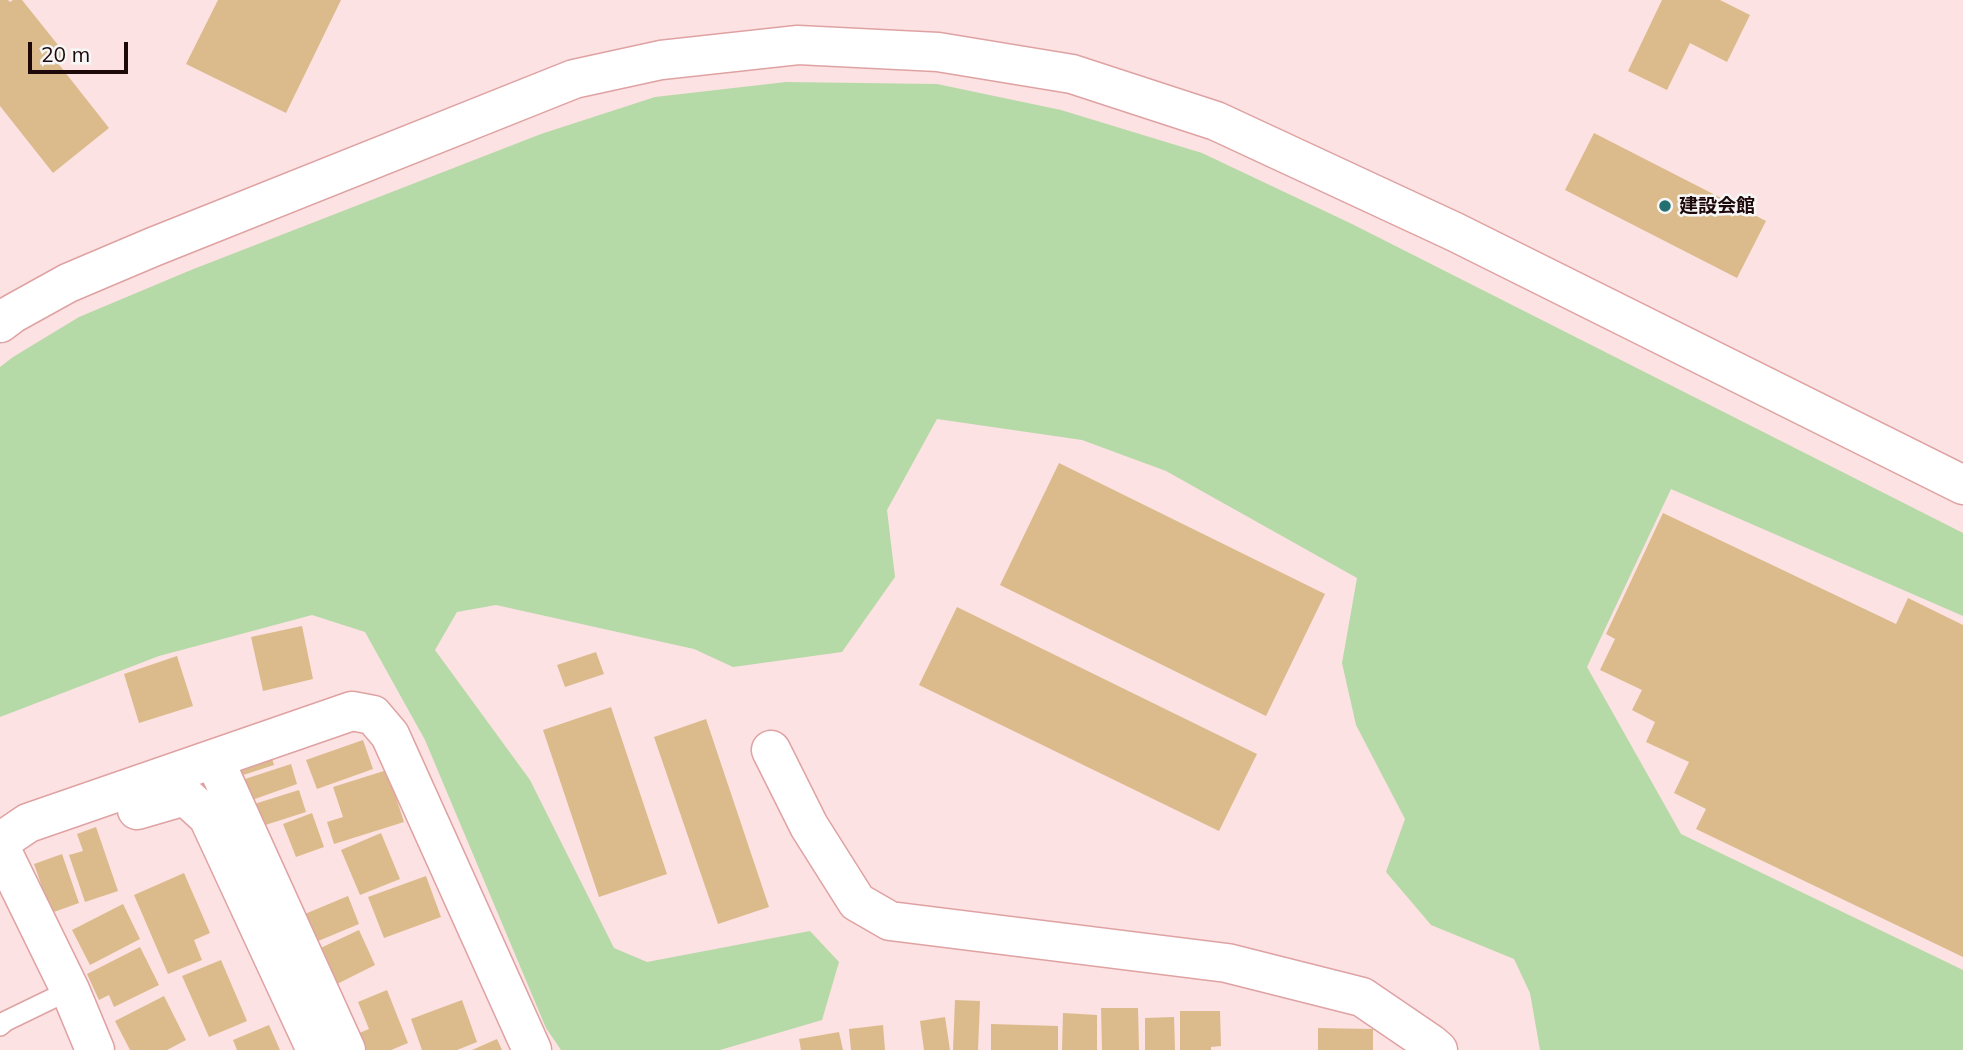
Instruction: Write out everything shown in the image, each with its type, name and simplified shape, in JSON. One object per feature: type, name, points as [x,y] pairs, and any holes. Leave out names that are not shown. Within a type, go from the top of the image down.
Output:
[{"type":"street","points":[[0,323],[80,278],[574,79],[661,60],[797,45],[938,51],[1072,74],[1216,121],[1455,232],[1963,485]]},
{"type":"street","points":[[9,837],[214,759],[352,711],[373,715],[390,735],[532,1050]]},
{"type":"street","points":[[771,750],[809,826],[857,901],[890,921],[1227,963],[1362,997],[1438,1050]]},
{"type":"street","points":[[214,759],[346,1050]]},
{"type":"street","points":[[9,837],[60,834],[185,796],[208,817],[316,1050]]},
{"type":"street","points":[[9,837],[94,1050]]},
{"type":"lane","points":[[0,1026],[70,990]]},
{"type":"green space","points":[[786,82],[937,84],[1061,110],[1202,153],[1352,224],[1963,533],[1963,616],[1671,489],[1587,667],[1681,834],[1963,970],[1963,1050],[1540,1050],[1530,993],[1514,959],[1431,925],[1386,872],[1405,819],[1356,725],[1342,663],[1357,578],[1166,471],[1082,440],[937,419],[887,510],[895,577],[842,652],[733,667],[694,649],[496,605],[457,612],[435,650],[530,780],[614,948],[647,962],[810,931],[839,962],[822,1020],[720,1050],[561,1050],[546,1028],[425,740],[365,632],[312,615],[159,656],[0,717],[0,367],[79,317],[191,270],[541,134],[655,97]]},
{"type":"building","points":[[0,0],[22,0],[66,55],[57,62],[109,128],[53,173],[0,106]]},
{"type":"building","points":[[218,0],[341,0],[286,113],[186,64]]},
{"type":"building","points":[[1662,0],[1720,0],[1750,15],[1727,62],[1690,43],[1667,90],[1628,71]]},
{"type":"building","name":"建設会館","points":[[1594,133],[1766,221],[1737,278],[1565,190]]},
{"type":"building","points":[[1059,463],[1325,594],[1266,716],[1000,585]]},
{"type":"building","points":[[1663,513],[1896,624],[1908,598],[1963,625],[1963,957],[1696,829],[1706,809],[1674,793],[1689,762],[1646,742],[1655,722],[1632,710],[1642,690],[1600,670],[1615,639],[1606,634]]},
{"type":"building","points":[[957,607],[1257,754],[1219,831],[919,685]]},
{"type":"building","points":[[302,626],[313,679],[263,691],[251,637]]},
{"type":"building","points":[[596,652],[604,674],[565,687],[557,665]]},
{"type":"building","points":[[177,656],[193,706],[139,723],[124,674]]},
{"type":"building","points":[[611,707],[667,874],[599,897],[543,730]]},
{"type":"building","points":[[706,719],[769,907],[718,924],[654,737]]},
{"type":"building","points":[[363,740],[373,769],[317,789],[306,760]]},
{"type":"building","points":[[268,744],[274,765],[228,780]]},
{"type":"building","points":[[291,764],[297,784],[252,800],[245,779]]},
{"type":"building","points":[[387,770],[404,822],[334,844],[327,822],[343,817],[333,787]]},
{"type":"building","points":[[299,790],[306,812],[256,828],[248,806]]},
{"type":"building","points":[[312,813],[324,847],[296,857],[283,824]]},
{"type":"building","points":[[96,827],[118,891],[85,902],[69,855],[83,851],[77,834]]},
{"type":"building","points":[[381,833],[400,879],[360,895],[341,850]]},
{"type":"building","points":[[62,854],[79,903],[51,913],[34,864]]},
{"type":"building","points":[[184,873],[210,933],[194,940],[202,960],[168,974],[134,895]]},
{"type":"building","points":[[426,876],[441,917],[384,938],[368,897]]},
{"type":"building","points":[[348,896],[359,924],[311,944],[300,916]]},
{"type":"building","points":[[123,904],[140,939],[90,965],[72,930]]},
{"type":"building","points":[[359,930],[375,965],[329,988],[312,952]]},
{"type":"building","points":[[140,947],[159,985],[114,1007],[109,995],[99,1000],[87,974]]},
{"type":"building","points":[[221,960],[247,1021],[209,1037],[182,976]]},
{"type":"building","points":[[387,990],[408,1043],[391,1050],[358,1050],[352,1036],[369,1029],[358,1002]]},
{"type":"building","points":[[164,996],[186,1040],[167,1050],[130,1050],[115,1021]]},
{"type":"building","points":[[462,1000],[477,1042],[457,1050],[422,1050],[411,1019]]},
{"type":"building","points":[[955,1000],[980,1001],[978,1050],[953,1050]]},
{"type":"building","points":[[1101,1008],[1138,1008],[1139,1050],[1102,1050]]},
{"type":"building","points":[[1180,1011],[1220,1011],[1221,1046],[1211,1047],[1211,1050],[1180,1050]]},
{"type":"building","points":[[1063,1013],[1097,1015],[1097,1050],[1062,1050]]},
{"type":"building","points":[[945,1017],[950,1050],[924,1050],[920,1021]]},
{"type":"building","points":[[1174,1017],[1175,1050],[1145,1050],[1145,1018]]},
{"type":"building","points":[[991,1024],[1058,1026],[1058,1050],[991,1050]]},
{"type":"building","points":[[269,1025],[280,1050],[237,1050],[233,1040]]},
{"type":"building","points":[[883,1025],[885,1050],[851,1050],[849,1029]]},
{"type":"building","points":[[1318,1028],[1373,1029],[1373,1050],[1318,1050]]},
{"type":"building","points":[[839,1032],[843,1050],[801,1050],[799,1039]]},
{"type":"building","points":[[497,1039],[502,1050],[472,1050]]},
{"type":"place","name":"建設会館","points":[[1665,206]]}]
